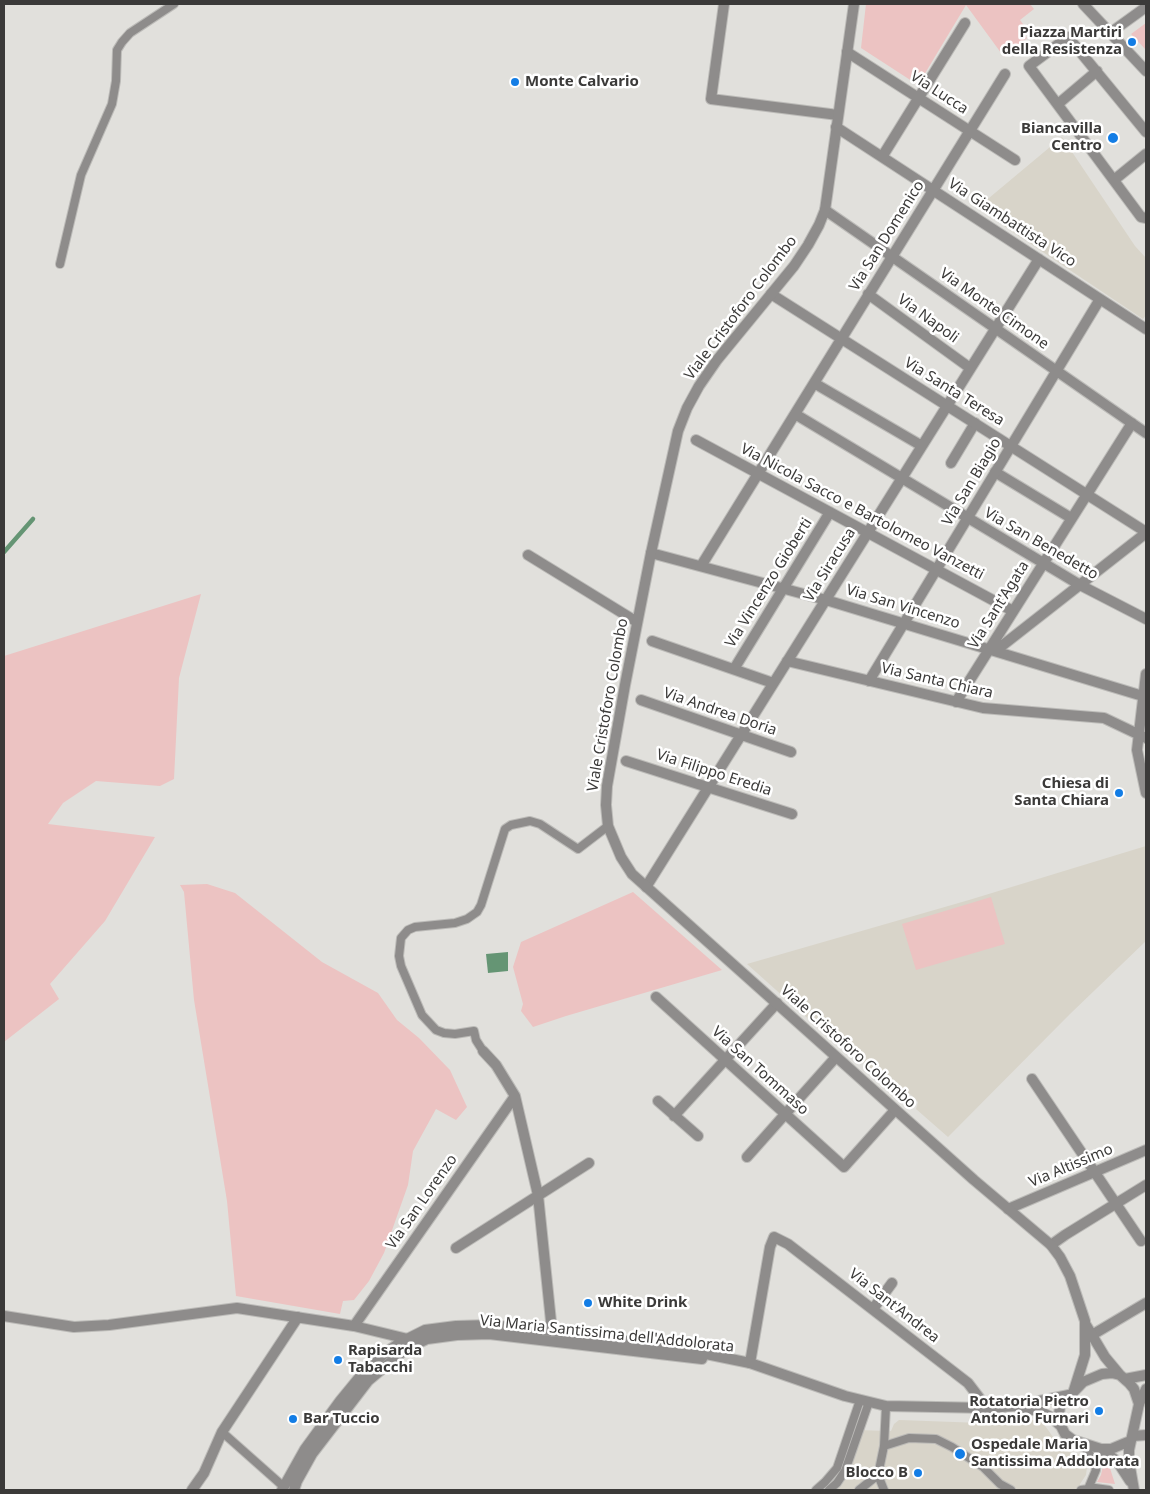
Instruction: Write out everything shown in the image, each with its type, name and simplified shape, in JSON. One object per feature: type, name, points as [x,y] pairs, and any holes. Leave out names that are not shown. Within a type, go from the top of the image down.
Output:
[{"type":"street","points":[[724,4],[711,99],[838,115]]},
{"type":"street","name":"Viale Cristoforo Colombo","points":[[854,4],[824,210],[808,245],[794,266],[717,360],[699,386],[687,408],[678,431],[637,622],[608,786],[606,805],[608,826],[621,857],[632,874],[1050,1246],[1060,1257],[1070,1276],[1084,1322]]},
{"type":"street","points":[[1083,4],[1146,71]]},
{"type":"street","points":[[1110,33],[1146,7]]},
{"type":"street","points":[[882,157],[965,23]]},
{"type":"street","points":[[1146,132],[1068,37],[1029,66],[1141,217],[1146,218]]},
{"type":"street","name":"Via Lucca","points":[[847,52],[1015,160]]},
{"type":"street","points":[[1058,104],[1097,71]]},
{"type":"street","name":"Via San Domenico","points":[[701,566],[1005,74]]},
{"type":"street","name":"Via Giambattista Vico","points":[[836,127],[1146,329]]},
{"type":"street","points":[[1114,180],[1146,154]]},
{"type":"street","name":"Via Monte Cimone","points":[[824,210],[1146,433]]},
{"type":"street","name":"Via Siracusa","points":[[646,887],[1038,259]]},
{"type":"street","name":"Via Santa Teresa","points":[[771,294],[1146,533]]},
{"type":"street","name":"Via Napoli","points":[[868,294],[970,368]]},
{"type":"street","name":"Via San Biagio","points":[[869,681],[1100,299]]},
{"type":"street","points":[[814,383],[922,446]]},
{"type":"street","name":"Via San Benedetto","points":[[795,414],[1080,585],[1146,619]]},
{"type":"street","name":"Via Sant'Agata","points":[[956,702],[1132,422]]},
{"type":"street","points":[[951,463],[975,423]]},
{"type":"street","name":"Via Nicola Sacco e Bartolomeo Vanzetti","points":[[696,440],[1013,611]]},
{"type":"street","points":[[995,472],[1071,518]]},
{"type":"street","name":"Via Vincenzo Gioberti","points":[[734,669],[830,512]]},
{"type":"street","points":[[989,649],[1003,645],[1146,533]]},
{"type":"street","name":"Via San Vincenzo","points":[[651,552],[826,600],[1145,696]]},
{"type":"street","points":[[528,555],[637,622]]},
{"type":"street","points":[[652,641],[773,683]]},
{"type":"street","name":"Via Santa Chiara","points":[[787,661],[983,708],[1104,718],[1142,736]]},
{"type":"street","points":[[1146,674],[1142,736],[1137,750],[1146,792]]},
{"type":"street","name":"Via Andrea Doria","points":[[640,700],[790,752]]},
{"type":"street","name":"Via Filippo Eredia","points":[[626,761],[792,814]]},
{"type":"street","name":"Via San Tommaso","points":[[656,997],[844,1166],[895,1110]]},
{"type":"street","points":[[674,1116],[777,1003]]},
{"type":"street","points":[[483,1051],[496,1066],[515,1096],[538,1195],[552,1332]]},
{"type":"street","points":[[747,1157],[836,1057]]},
{"type":"street","points":[[1032,1079],[1141,1241]]},
{"type":"street","name":"Via San Lorenzo","points":[[354,1326],[515,1096]]},
{"type":"street","points":[[658,1101],[698,1136]]},
{"type":"street","name":"Via Altissimo","points":[[1008,1209],[1146,1150]]},
{"type":"street","points":[[456,1248],[589,1163]]},
{"type":"street","points":[[1050,1246],[1146,1185]]},
{"type":"street","name":"Via Sant'Andrea","points":[[750,1363],[770,1248],[774,1237],[788,1244],[968,1383],[987,1408]]},
{"type":"street","points":[[874,1309],[892,1283]]},
{"type":"street","points":[[1092,1335],[1146,1303]]},
{"type":"street","points":[[4,1316],[74,1327],[109,1325],[238,1308],[354,1326],[409,1338],[419,1343]]},
{"type":"street","points":[[192,1490],[204,1473],[222,1432],[298,1317]]},
{"type":"street","points":[[1084,1322],[1105,1357],[1134,1389],[1139,1404]]},
{"type":"street","points":[[1071,1393],[1085,1355],[1084,1322]]},
{"type":"street","name":"Via Maria Santissima dell'Addolorata","points":[[286,1489],[305,1449],[363,1373],[385,1353],[409,1338],[425,1330],[456,1326],[490,1325],[677,1348],[750,1363],[864,1401],[886,1406],[987,1408],[1015,1406]]},
{"type":"street","name":"Via Maria Santissima dell'Addolorata","points":[[286,1489],[297,1481],[312,1454],[368,1381],[406,1349],[427,1339],[457,1335],[489,1334],[750,1363]]},
{"type":"street","points":[[1061,1426],[1060,1406],[1083,1382],[1112,1372],[1123,1377],[1146,1375]]},
{"type":"street","points":[[1133,1487],[1129,1461],[1132,1438],[1139,1404],[1146,1389]]},
{"type":"street","points":[[1015,1406],[1071,1393]]},
{"type":"street","points":[[1015,1406],[1038,1411],[1051,1418],[1061,1426],[1066,1434],[1081,1444],[1110,1454],[1117,1461],[1133,1487]]},
{"type":"street","points":[[1100,1449],[1111,1449],[1132,1438],[1146,1435]]},
{"type":"lane","points":[[60,264],[81,175],[112,104],[116,80],[117,50],[130,33],[174,4]]},
{"type":"lane","points":[[483,1051],[476,1040],[474,1031],[455,1034],[444,1033],[436,1030],[422,1015],[401,966],[399,956],[401,938],[408,930],[415,927],[455,924],[477,912],[482,905],[505,830],[511,825],[530,821],[540,824],[578,849],[608,826]]},
{"type":"lane","points":[[816,1490],[837,1468],[864,1401]]},
{"type":"lane","points":[[828,1490],[845,1471],[864,1401]]},
{"type":"lane","points":[[884,1490],[878,1475],[884,1446],[886,1406]]},
{"type":"lane","points":[[222,1432],[286,1489]]},
{"type":"lane","points":[[884,1446],[910,1438],[936,1439],[983,1467],[1000,1484],[1011,1490]]},
{"type":"lane","points":[[1081,1444],[1092,1457],[1096,1470],[1085,1490]]},
{"type":"lane","points":[[859,1490],[878,1475]]},
{"type":"lane","points":[[1085,1490],[1095,1488],[1109,1490]]},
{"type":"shaded area","points":[[866,4],[1030,4],[1034,9],[1020,20],[1026,28],[1021,31],[1027,38],[1004,57],[966,5],[918,85],[861,48]]},
{"type":"shaded area","points":[[1146,23],[1146,50],[1131,34]]},
{"type":"shaded area","points":[[1062,137],[1135,246],[1146,258],[1146,315],[1143,319],[977,208]]},
{"type":"shaded area","points":[[201,594],[179,678],[174,779],[160,786],[96,781],[63,803],[48,824],[155,837],[105,921],[50,984],[59,999],[4,1042],[4,656]]},
{"type":"shaded area","points":[[1146,846],[1146,941],[1070,1014],[948,1137],[916,1109],[918,1102],[911,1095],[895,1082],[887,1084],[836,1038],[833,1041],[747,964],[969,900]]},
{"type":"shaded area","points":[[207,884],[235,893],[322,962],[378,993],[397,1020],[419,1038],[450,1070],[467,1107],[456,1120],[436,1109],[413,1151],[408,1185],[384,1253],[369,1281],[354,1300],[343,1301],[340,1314],[236,1296],[227,1201],[194,1000],[184,892],[180,885]]},
{"type":"shaded area","points":[[633,892],[722,970],[533,1027],[521,1011],[523,1004],[513,967],[521,942]]},
{"type":"shaded area","points":[[991,897],[1005,944],[916,970],[902,924]]},
{"type":"shaded area","points":[[508,952],[508,971],[488,973],[486,954]]},
{"type":"shaded area","name":"Ospedale Maria Santissima Addolorata","points":[[899,1420],[982,1423],[1035,1420],[1043,1423],[1061,1448],[1081,1455],[1085,1459],[1087,1467],[1086,1475],[1080,1484],[1082,1490],[822,1490],[835,1477],[840,1468],[854,1430],[891,1431],[894,1424]]},
{"type":"shaded area","points":[[1098,1457],[1103,1457],[1109,1465],[1115,1484],[1097,1482],[1103,1466]]},
{"type":"waterway","points":[[4,552],[33,519]]},
{"type":"place","name":"Piazza Martiri della Resistenza","points":[[1132,42]]},
{"type":"place","name":"Monte Calvario","points":[[515,82]]},
{"type":"place","name":"Biancavilla Centro","points":[[1113,138]]},
{"type":"place","name":"Chiesa di Santa Chiara","points":[[1119,793]]},
{"type":"place","name":"White Drink","points":[[588,1303]]},
{"type":"place","name":"Rapisarda Tabacchi","points":[[338,1360]]},
{"type":"place","name":"Rotatoria Pietro Antonio Furnari","points":[[1099,1411]]},
{"type":"place","name":"Bar Tuccio","points":[[293,1419]]},
{"type":"place","name":"Ospedale Maria Santissima Addolorata","points":[[960,1454]]},
{"type":"place","name":"Blocco B","points":[[918,1473]]}]
